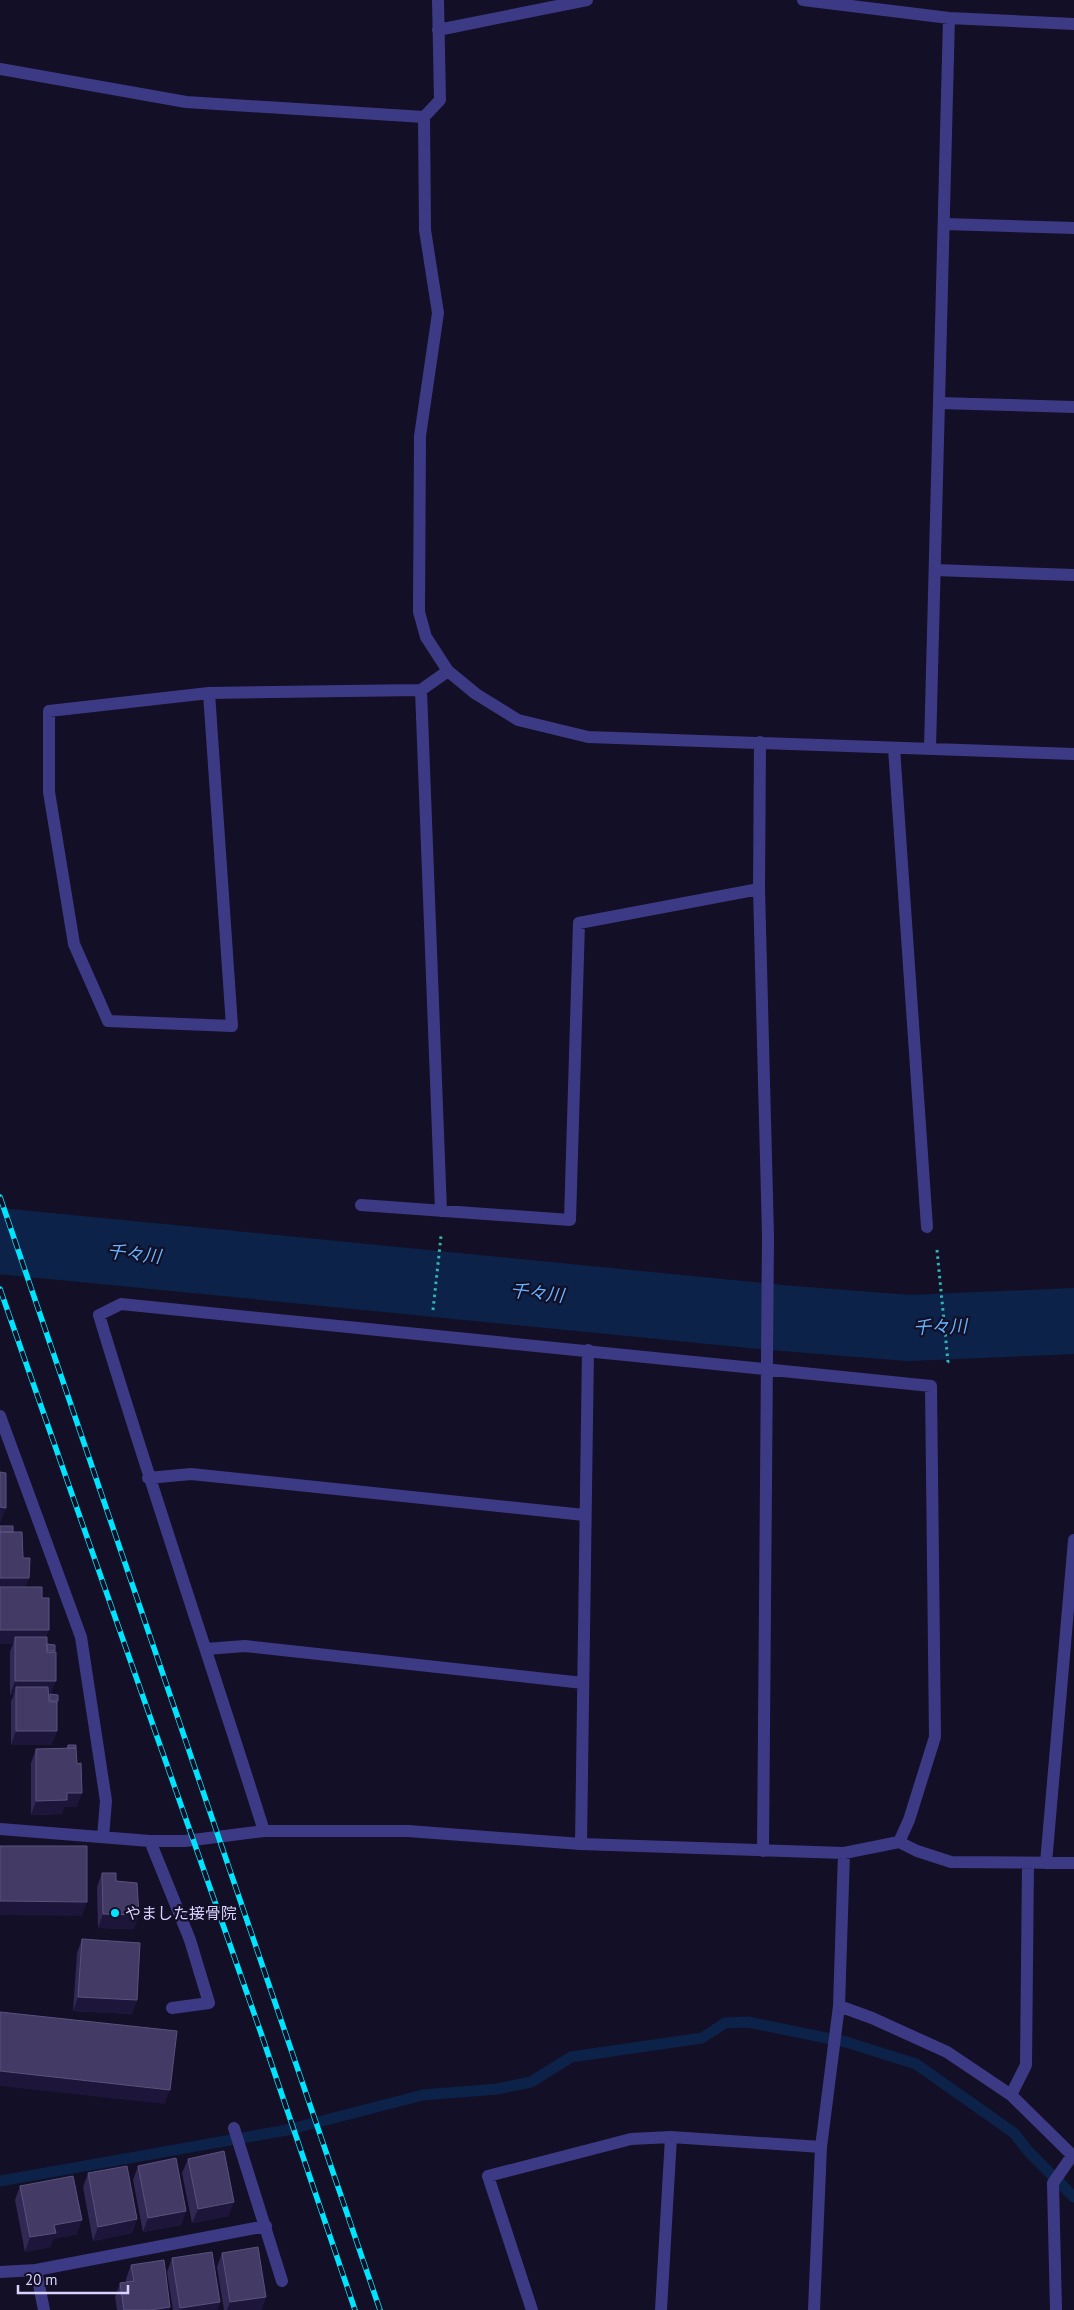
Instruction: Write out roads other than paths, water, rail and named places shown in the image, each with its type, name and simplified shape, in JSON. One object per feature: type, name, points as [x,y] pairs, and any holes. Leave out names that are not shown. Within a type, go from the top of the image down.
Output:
[{"type":"street","points":[[438,0],[440,100],[424,117],[425,230],[438,313],[420,436],[419,612],[426,637],[448,671],[476,694],[518,720],[588,737],[1074,754]]},
{"type":"street","points":[[438,30],[587,0]]},
{"type":"street","points":[[803,0],[949,18],[1074,24]]},
{"type":"street","points":[[930,748],[949,18]]},
{"type":"street","points":[[0,69],[186,102],[424,117]]},
{"type":"street","points":[[944,224],[1074,228]]},
{"type":"street","points":[[939,403],[1074,407]]},
{"type":"street","points":[[935,570],[1074,575]]},
{"type":"street","points":[[210,693],[232,1026],[108,1021],[74,944],[49,792],[50,711],[210,693],[421,690],[448,671]]},
{"type":"street","points":[[421,690],[441,1211]]},
{"type":"street","points":[[760,742],[759,889],[768,1234],[763,1851]]},
{"type":"street","points":[[894,748],[927,1227]]},
{"type":"street","points":[[360,1205],[570,1220],[579,923],[759,889]]},
{"type":"street","points":[[264,1831],[206,1649],[148,1478],[99,1315],[121,1304],[932,1386],[935,1737],[909,1820],[899,1842]]},
{"type":"street","points":[[581,1844],[584,1514],[588,1350]]},
{"type":"street","points":[[0,1416],[80,1637],[106,1801],[103,1837]]},
{"type":"street","points":[[148,1478],[191,1474],[584,1514]]},
{"type":"street","points":[[1046,1863],[1074,1540]]},
{"type":"street","points":[[206,1649],[245,1646],[583,1683]]},
{"type":"street","points":[[0,1828],[150,1841],[185,1841],[264,1831],[408,1831],[581,1844],[763,1851],[844,1852],[899,1842],[917,1851],[951,1862],[1074,1863]]},
{"type":"street","points":[[150,1841],[190,1940],[210,2003],[172,2008]]},
{"type":"street","points":[[814,2310],[821,2147],[839,2006],[844,1852]]},
{"type":"street","points":[[1011,2095],[1026,2065],[1028,1863]]},
{"type":"street","points":[[839,2006],[872,2018],[946,2052],[1011,2095],[1073,2156],[1053,2183],[1056,2310]]},
{"type":"street","points":[[234,2130],[282,2281]]},
{"type":"street","points":[[532,2310],[488,2176],[631,2139],[671,2138],[821,2147]]},
{"type":"street","points":[[661,2310],[671,2138]]},
{"type":"street","points":[[0,2272],[36,2270],[266,2226]]},
{"type":"street","points":[[36,2270],[44,2310]]},
{"type":"waterway","name":"千々川","points":[[0,1241],[782,1318],[909,1328],[1074,1321]]},
{"type":"waterway","points":[[0,2181],[287,2130],[423,2095],[497,2089],[531,2082],[571,2057],[702,2038],[725,2023],[748,2022],[846,2042],[916,2064],[1014,2133],[1028,2151],[1074,2197]]},
{"type":"railway","points":[[0,1197],[380,2310]]},
{"type":"railway","points":[[0,1289],[262,2036],[355,2310]]},
{"type":"place","name":"やました接骨院","points":[[115,1913]]}]
